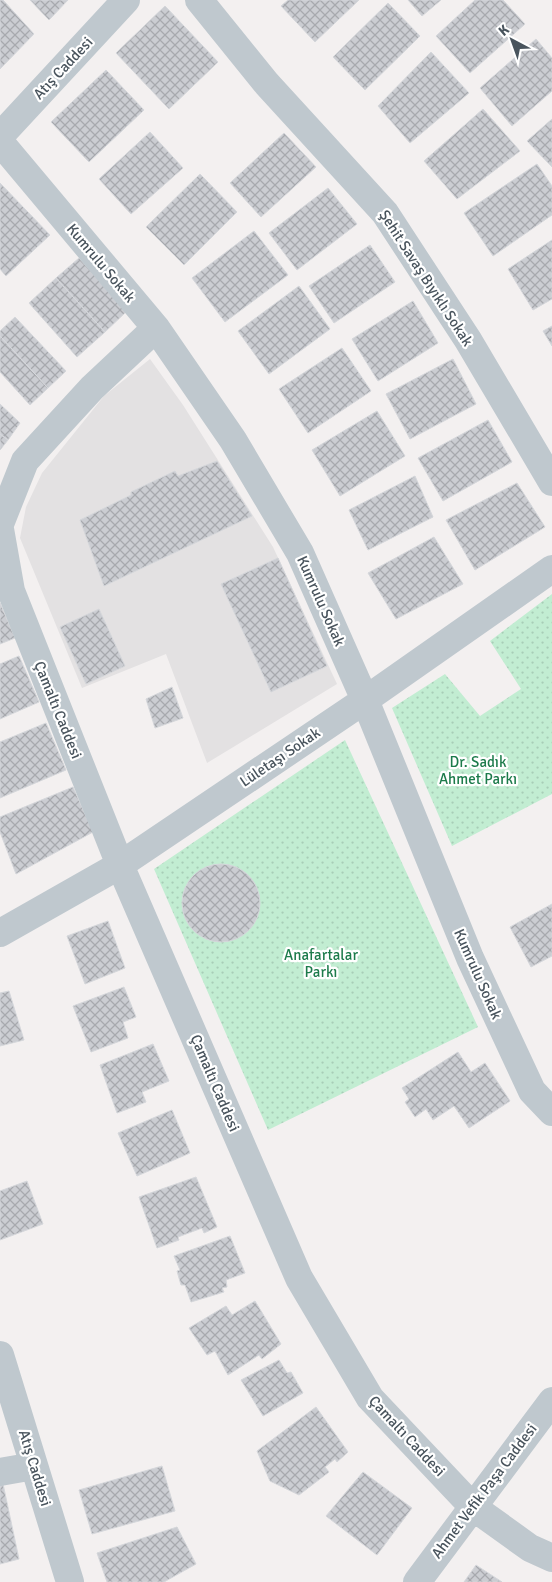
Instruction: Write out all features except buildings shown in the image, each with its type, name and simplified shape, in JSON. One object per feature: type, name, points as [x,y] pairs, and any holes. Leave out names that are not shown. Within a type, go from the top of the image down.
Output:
[{"type":"street","name":"Atış Caddesi","points":[[0,136],[126,0]]},
{"type":"street","name":"Şehit Savaş Bıyıklı Sokak","points":[[199,0],[267,84],[385,212],[468,340],[552,482]]},
{"type":"street","name":"Kumrulu Sokak","points":[[0,142],[156,328],[233,440],[300,552],[365,700],[470,958],[532,1091],[552,1112]]},
{"type":"street","points":[[0,524],[24,461],[92,388],[156,328]]},
{"type":"street","name":"Çamaltı Caddesi","points":[[0,528],[11,591],[120,864],[298,1278],[370,1398],[473,1506],[530,1548],[552,1558]]},
{"type":"street","name":"Lületaşı Sokak","points":[[0,933],[120,864],[365,700],[552,569]]},
{"type":"street","name":"Atış Caddesi","points":[[0,1355],[70,1582]]},
{"type":"street","name":"Ahmet Vefik Paşa Caddesi","points":[[417,1582],[552,1401]]},
{"type":"street","points":[[0,1472],[34,1466]]},
{"type":"shaded area","points":[[150,359],[183,405],[273,547],[337,684],[207,763],[166,654],[82,688],[20,538],[26,507],[42,473],[104,396]]},
{"type":"green space","name":"Dr. Sadık Ahmet Parkı","points":[[552,594],[552,794],[452,846],[392,708],[445,674],[480,716],[521,689],[490,641]]},
{"type":"green space","name":"Anafartalar Parkı","points":[[345,740],[478,1027],[268,1130],[154,869]]}]
